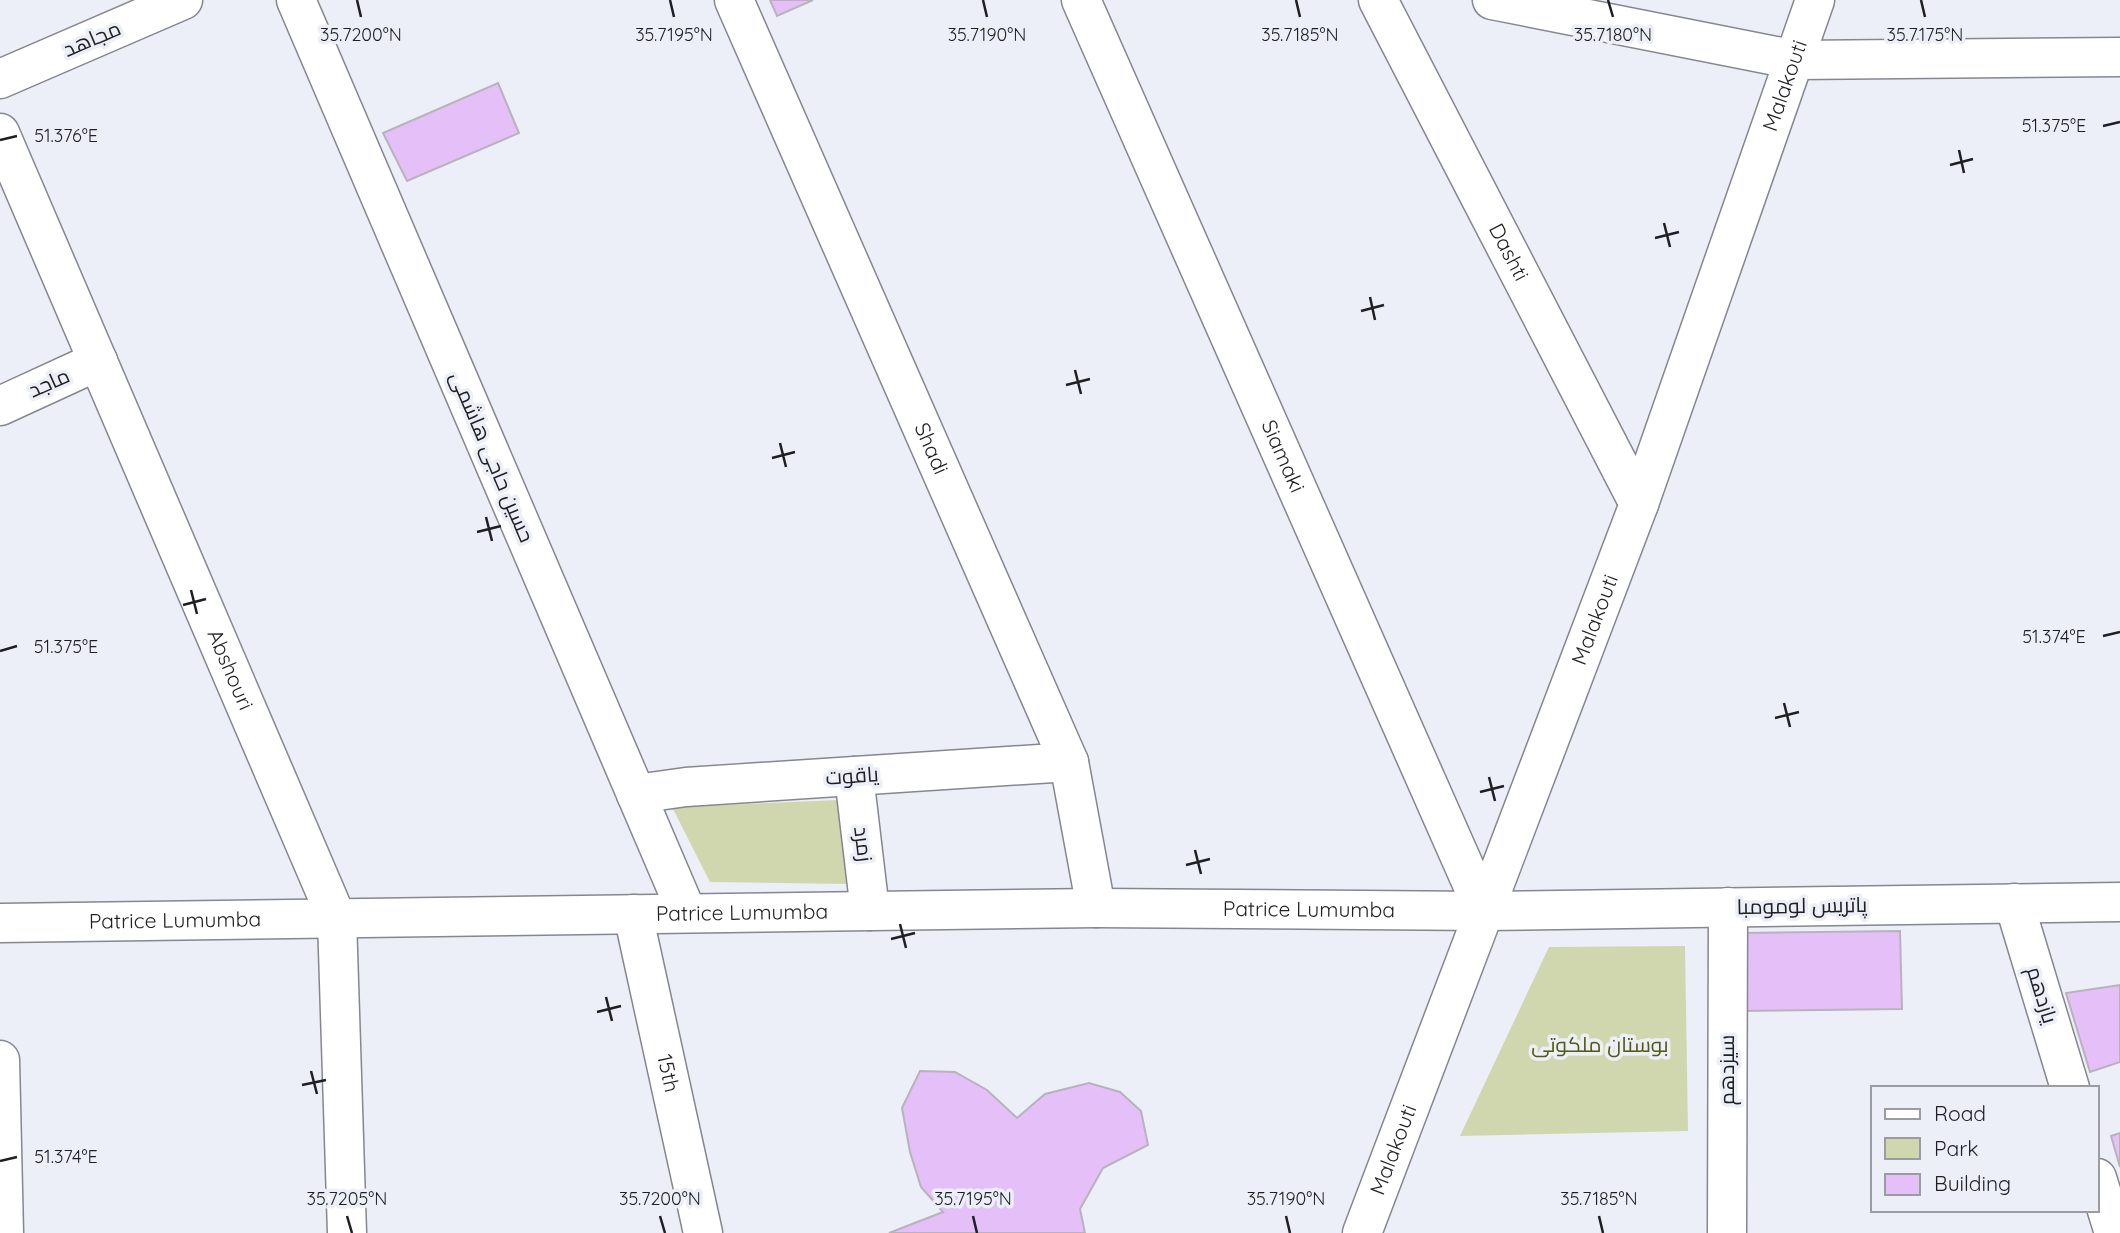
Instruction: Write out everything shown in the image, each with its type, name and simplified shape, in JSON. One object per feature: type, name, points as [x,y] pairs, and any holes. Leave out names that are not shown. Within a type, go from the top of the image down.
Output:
[{"type":"street","name":"مجاهد","points":[[0,79],[183,0]]},
{"type":"street","name":"حسین حاجی هاشمی","points":[[296,0],[687,914]]},
{"type":"street","name":"Shadi","points":[[734,0],[1069,762],[1096,908]]},
{"type":"street","name":"Siamaki","points":[[1081,0],[1484,911]]},
{"type":"street","name":"Dashti","points":[[1378,0],[1639,504]]},
{"type":"street","name":"Malakouti","points":[[1362,1233],[1639,504],[1815,0]]},
{"type":"street","points":[[1501,1],[1796,60],[2120,57]]},
{"type":"street","name":"Abshouri","points":[[0,133],[337,919],[347,1233]]},
{"type":"street","name":"ماجد","points":[[0,406],[98,361]]},
{"type":"street","name":"یاقوت","points":[[636,793],[686,787],[1069,762]]},
{"type":"street","name":"زمرد","points":[[854,776],[870,911]]},
{"type":"street","name":"پاتریس لومومبا","points":[[1484,911],[2120,902]]},
{"type":"street","name":"یازدهم","points":[[2014,903],[2069,1086]]},
{"type":"street","name":"Patrice Lumumba","points":[[0,923],[1096,908],[1484,911]]},
{"type":"street","name":"سیزدهم","points":[[1727,1233],[1728,908]]},
{"type":"street","name":"15th","points":[[633,914],[703,1233]]},
{"type":"street","points":[[0,1060],[4,1233]]},
{"type":"street","points":[[2099,1184],[2114,1233]]},
{"type":"green space","points":[[839,800],[850,884],[710,882],[672,807]]},
{"type":"green space","name":"بوستان ملکوتی","points":[[1685,946],[1688,1131],[1460,1136],[1549,947]]},
{"type":"building","points":[[770,0],[813,0],[777,16]]},
{"type":"building","points":[[498,83],[519,133],[407,181],[383,133]]},
{"type":"building","points":[[1900,931],[1902,1009],[1740,1011],[1740,933]]},
{"type":"building","points":[[2120,985],[2120,1062],[2090,1072],[2066,993]]},
{"type":"building","points":[[920,1071],[955,1072],[987,1090],[1017,1118],[1045,1094],[1089,1083],[1120,1092],[1141,1111],[1148,1145],[1103,1168],[1080,1209],[1085,1233],[889,1233],[943,1212],[921,1187],[910,1152],[902,1108]]},
{"type":"building","points":[[2120,1133],[2120,1167],[2111,1136]]}]
